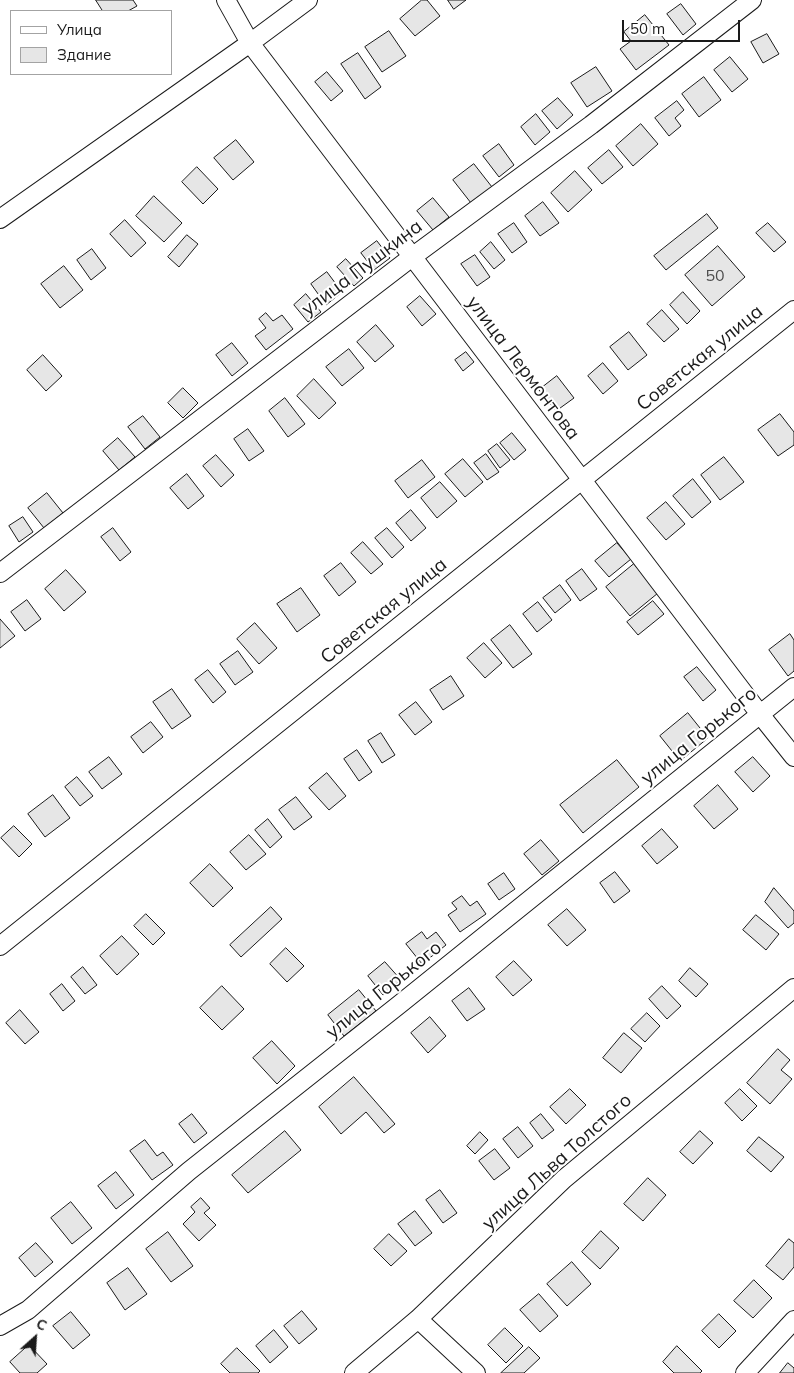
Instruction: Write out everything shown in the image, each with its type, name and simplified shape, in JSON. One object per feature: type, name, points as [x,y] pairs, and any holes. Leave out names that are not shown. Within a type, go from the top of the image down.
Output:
[{"type":"street","name":"улица Лермонтова","points":[[226,0],[250,43],[759,714],[794,757]]},
{"type":"street","points":[[0,219],[308,0]]},
{"type":"street","name":"улица Пушкина","points":[[0,573],[412,257],[591,125],[752,0]]},
{"type":"street","name":"Советская улица","points":[[0,946],[794,310]]},
{"type":"street","name":"улица Горького","points":[[0,1326],[28,1310],[189,1171],[794,687]]},
{"type":"street","name":"улица Льва Толстого","points":[[354,1373],[418,1319],[564,1179],[794,988]]},
{"type":"street","points":[[418,1319],[476,1373]]},
{"type":"street","points":[[745,1373],[794,1320]]},
{"type":"building","points":[[96,0],[133,0],[137,6],[130,10],[102,10]]},
{"type":"building","points":[[422,0],[427,0],[440,16],[415,36],[400,19]]},
{"type":"building","points":[[448,0],[466,0],[454,9]]},
{"type":"building","points":[[681,4],[696,24],[683,35],[667,14]]},
{"type":"building","points":[[645,15],[669,45],[636,70],[620,49],[631,41],[624,32]]},
{"type":"building","points":[[389,31],[406,56],[382,72],[365,47]]},
{"type":"building","points":[[767,34],[779,54],[763,63],[751,42]]},
{"type":"building","points":[[358,53],[381,87],[365,99],[341,64]]},
{"type":"building","points":[[730,57],[748,79],[732,92],[714,70]]},
{"type":"building","points":[[596,67],[612,91],[587,107],[571,83]]},
{"type":"building","points":[[327,72],[343,91],[331,101],[315,82]]},
{"type":"building","points":[[704,77],[721,100],[699,117],[682,94]]},
{"type":"building","points":[[558,98],[573,115],[557,129],[542,111]]},
{"type":"building","points":[[677,101],[684,110],[675,118],[681,126],[669,136],[655,118]]},
{"type":"building","points":[[536,114],[550,132],[535,145],[521,127]]},
{"type":"building","points":[[641,124],[658,144],[633,166],[616,146]]},
{"type":"building","points":[[236,140],[254,162],[233,180],[214,158]]},
{"type":"building","points":[[499,144],[514,165],[499,177],[483,156]]},
{"type":"building","points":[[609,150],[623,167],[602,184],[588,168]]},
{"type":"building","points":[[474,164],[492,187],[471,203],[453,180]]},
{"type":"building","points":[[197,167],[218,189],[203,204],[182,182]]},
{"type":"building","points":[[575,171],[592,190],[568,212],[551,193]]},
{"type":"building","points":[[154,196],[182,223],[164,242],[136,216]]},
{"type":"building","points":[[433,198],[449,217],[433,230],[417,211]]},
{"type":"building","points":[[543,202],[559,223],[540,236],[525,216]]},
{"type":"building","points":[[707,214],[718,228],[666,270],[654,256]]},
{"type":"building","points":[[125,220],[146,243],[131,257],[110,234]]},
{"type":"building","points":[[514,223],[527,242],[512,253],[498,234]]},
{"type":"building","points":[[768,223],[786,242],[774,252],[756,233]]},
{"type":"building","points":[[187,235],[198,244],[179,267],[168,257]]},
{"type":"building","points":[[377,241],[390,258],[374,270],[361,253]]},
{"type":"building","points":[[491,242],[505,260],[494,269],[480,252]]},
{"type":"building","points":[[718,246],[745,277],[712,306],[685,275]]},
{"type":"building","points":[[92,249],[106,268],[91,280],[77,260]]},
{"type":"building","points":[[475,255],[490,277],[477,286],[461,264]]},
{"type":"building","points":[[346,259],[363,278],[354,286],[337,267]]},
{"type":"building","points":[[64,266],[83,290],[60,308],[41,284]]},
{"type":"building","points":[[327,272],[342,292],[326,305],[311,284]]},
{"type":"building","points":[[683,292],[700,311],[687,324],[670,305]]},
{"type":"building","points":[[306,294],[321,312],[308,322],[294,305]]},
{"type":"building","points":[[420,296],[436,314],[422,326],[407,307]]},
{"type":"building","points":[[662,310],[679,329],[664,342],[647,324]]},
{"type":"building","points":[[266,313],[273,321],[282,315],[293,329],[266,350],[255,336],[266,328],[259,319]]},
{"type":"building","points":[[376,325],[394,346],[375,362],[357,342]]},
{"type":"building","points":[[629,332],[647,355],[628,370],[610,347]]},
{"type":"building","points":[[232,343],[248,363],[232,376],[216,355]]},
{"type":"building","points":[[349,349],[364,368],[342,386],[326,367]]},
{"type":"building","points":[[466,352],[474,362],[463,371],[455,360]]},
{"type":"building","points":[[43,355],[62,376],[46,391],[27,370]]},
{"type":"building","points":[[603,363],[618,381],[603,394],[588,376]]},
{"type":"building","points":[[557,376],[574,398],[556,411],[539,390]]},
{"type":"building","points":[[314,379],[336,403],[319,419],[297,396]]},
{"type":"building","points":[[183,388],[198,403],[183,418],[168,403]]},
{"type":"building","points":[[285,398],[305,424],[288,437],[269,411]]},
{"type":"building","points":[[780,414],[794,432],[794,445],[778,456],[758,430]]},
{"type":"building","points":[[143,416],[160,437],[145,449],[128,427]]},
{"type":"building","points":[[248,429],[264,451],[249,461],[234,439]]},
{"type":"building","points":[[512,433],[526,450],[514,460],[500,443]]},
{"type":"building","points":[[118,438],[135,457],[119,470],[103,451]]},
{"type":"building","points":[[497,444],[510,460],[500,468],[488,451]]},
{"type":"building","points":[[486,454],[499,472],[487,480],[474,463]]},
{"type":"building","points":[[216,455],[234,475],[221,487],[203,466]]},
{"type":"building","points":[[724,457],[744,482],[720,500],[701,475]]},
{"type":"building","points":[[463,459],[483,482],[465,497],[445,474]]},
{"type":"building","points":[[422,460],[435,477],[408,498],[395,481]]},
{"type":"building","points":[[187,474],[204,496],[188,509],[170,488]]},
{"type":"building","points":[[693,479],[711,502],[692,518],[673,496]]},
{"type":"building","points":[[440,482],[457,501],[437,518],[421,498]]},
{"type":"building","points":[[47,493],[63,513],[44,528],[28,508]]},
{"type":"building","points":[[666,502],[685,524],[666,540],[647,518]]},
{"type":"building","points":[[411,510],[426,528],[411,541],[396,523]]},
{"type":"building","points":[[23,517],[33,532],[19,542],[9,526]]},
{"type":"building","points":[[113,528],[131,552],[120,561],[101,537]]},
{"type":"building","points":[[387,528],[404,547],[392,558],[375,538]]},
{"type":"building","points":[[363,542],[383,564],[371,574],[351,553]]},
{"type":"building","points":[[617,543],[631,559],[609,577],[595,561]]},
{"type":"building","points":[[341,563],[356,582],[339,596],[324,576]]},
{"type":"building","points":[[634,564],[658,593],[630,616],[606,587]]},
{"type":"building","points":[[582,569],[597,589],[580,601],[566,581]]},
{"type":"building","points":[[66,570],[86,592],[64,611],[45,589]]},
{"type":"building","points":[[560,585],[571,600],[555,613],[543,598]]},
{"type":"building","points":[[301,588],[320,615],[297,632],[277,604]]},
{"type":"building","points":[[27,600],[41,619],[25,631],[11,612]]},
{"type":"building","points":[[653,601],[664,614],[638,635],[627,622]]},
{"type":"building","points":[[538,602],[552,620],[537,632],[523,614]]},
{"type":"building","points":[[0,619],[15,636],[0,648]]},
{"type":"building","points":[[255,623],[277,648],[259,664],[237,639]]},
{"type":"building","points":[[510,625],[532,654],[513,668],[491,640]]},
{"type":"building","points":[[790,634],[794,640],[794,671],[788,676],[769,650]]},
{"type":"building","points":[[484,643],[502,663],[485,678],[467,658]]},
{"type":"building","points":[[238,651],[253,672],[235,685],[220,664]]},
{"type":"building","points":[[697,667],[716,690],[703,701],[684,677]]},
{"type":"building","points":[[208,670],[226,692],[213,703],[195,680]]},
{"type":"building","points":[[451,676],[464,696],[443,710],[430,690]]},
{"type":"building","points":[[172,689],[191,716],[172,729],[153,702]]},
{"type":"building","points":[[416,702],[432,722],[415,735],[399,715]]},
{"type":"building","points":[[688,713],[708,738],[680,761],[660,736]]},
{"type":"building","points":[[151,722],[163,737],[143,753],[131,737]]},
{"type":"building","points":[[381,733],[395,755],[382,763],[368,741]]},
{"type":"building","points":[[357,750],[372,772],[359,781],[344,759]]},
{"type":"building","points":[[109,757],[122,774],[102,789],[89,772]]},
{"type":"building","points":[[753,757],[770,776],[753,792],[735,772]]},
{"type":"building","points":[[617,760],[639,787],[583,833],[560,805]]},
{"type":"building","points":[[327,773],[346,796],[329,810],[309,788]]},
{"type":"building","points":[[77,777],[93,796],[80,806],[65,787]]},
{"type":"building","points":[[718,785],[738,809],[714,829],[694,806]]},
{"type":"building","points":[[53,795],[70,818],[45,837],[28,814]]},
{"type":"building","points":[[296,797],[312,817],[294,830],[279,810]]},
{"type":"building","points":[[268,819],[282,837],[270,848],[255,830]]},
{"type":"building","points":[[14,826],[32,844],[19,857],[1,838]]},
{"type":"building","points":[[662,829],[678,847],[657,864],[642,846]]},
{"type":"building","points":[[249,835],[266,854],[246,870],[230,852]]},
{"type":"building","points":[[541,840],[559,861],[542,875],[524,854]]},
{"type":"building","points":[[210,864],[233,888],[213,907],[190,883]]},
{"type":"building","points":[[615,872],[630,891],[614,903],[600,883]]},
{"type":"building","points":[[504,873],[515,889],[499,900],[488,884]]},
{"type":"building","points":[[774,888],[794,911],[794,923],[788,928],[765,902]]},
{"type":"building","points":[[462,896],[470,906],[477,901],[486,914],[460,932],[448,915],[457,909],[452,903]]},
{"type":"building","points":[[271,907],[282,919],[241,957],[230,945]]},
{"type":"building","points":[[567,909],[586,930],[567,946],[548,925]]},
{"type":"building","points":[[146,914],[165,933],[153,945],[134,926]]},
{"type":"building","points":[[756,915],[779,934],[766,950],[743,930]]},
{"type":"building","points":[[422,932],[427,939],[436,932],[446,945],[422,964],[406,944]]},
{"type":"building","points":[[122,936],[139,954],[117,975],[100,956]]},
{"type":"building","points":[[286,948],[304,966],[287,982],[270,964]]},
{"type":"building","points":[[514,961],[532,980],[513,996],[496,977]]},
{"type":"building","points":[[385,962],[401,980],[383,995],[368,976]]},
{"type":"building","points":[[83,967],[97,985],[85,994],[71,977]]},
{"type":"building","points":[[690,968],[708,984],[696,997],[679,981]]},
{"type":"building","points":[[62,984],[75,1001],[63,1011],[50,994]]},
{"type":"building","points":[[222,986],[244,1009],[222,1030],[200,1008]]},
{"type":"building","points":[[662,986],[681,1006],[667,1019],[649,999]]},
{"type":"building","points":[[469,988],[485,1009],[467,1021],[452,1001]]},
{"type":"building","points":[[359,990],[376,1011],[344,1036],[328,1015]]},
{"type":"building","points":[[20,1010],[39,1032],[25,1044],[6,1023]]},
{"type":"building","points":[[647,1013],[660,1026],[645,1042],[631,1029]]},
{"type":"building","points":[[430,1017],[446,1036],[428,1053],[411,1033]]},
{"type":"building","points":[[624,1033],[642,1048],[621,1073],[603,1058]]},
{"type":"building","points":[[272,1041],[295,1066],[277,1084],[253,1058]]},
{"type":"building","points":[[778,1049],[790,1060],[781,1070],[792,1079],[770,1104],[747,1083]]},
{"type":"building","points":[[354,1077],[395,1124],[384,1133],[366,1112],[341,1134],[319,1107]]},
{"type":"building","points":[[570,1089],[586,1105],[566,1124],[550,1107]]},
{"type":"building","points":[[740,1089],[757,1106],[742,1121],[725,1103]]},
{"type":"building","points":[[192,1114],[207,1133],[194,1143],[179,1124]]},
{"type":"building","points":[[541,1114],[554,1130],[542,1139],[530,1123]]},
{"type":"building","points":[[518,1127],[533,1146],[518,1158],[503,1139]]},
{"type":"building","points":[[285,1131],[301,1150],[248,1193],[232,1175]]},
{"type":"building","points":[[700,1131],[713,1143],[693,1164],[680,1152]]},
{"type":"building","points":[[480,1132],[488,1140],[475,1154],[467,1146]]},
{"type":"building","points":[[759,1137],[784,1157],[771,1172],[747,1151]]},
{"type":"building","points":[[145,1140],[157,1156],[163,1152],[173,1165],[152,1180],[130,1151]]},
{"type":"building","points":[[495,1149],[510,1168],[494,1180],[479,1161]]},
{"type":"building","points":[[116,1172],[134,1195],[116,1209],[98,1186]]},
{"type":"building","points":[[648,1178],[666,1195],[643,1221],[624,1204]]},
{"type":"building","points":[[440,1190],[457,1213],[443,1223],[426,1200]]},
{"type":"building","points":[[201,1198],[210,1208],[204,1213],[216,1225],[199,1241],[183,1224],[195,1212],[191,1207]]},
{"type":"building","points":[[71,1202],[92,1228],[72,1244],[51,1218]]},
{"type":"building","points":[[415,1211],[432,1233],[415,1246],[398,1224]]},
{"type":"building","points":[[601,1231],[619,1248],[600,1269],[582,1252]]},
{"type":"building","points":[[168,1232],[193,1266],[171,1282],[146,1249]]},
{"type":"building","points":[[389,1234],[407,1251],[391,1266],[374,1249]]},
{"type":"building","points":[[789,1239],[794,1243],[794,1267],[783,1280],[766,1266]]},
{"type":"building","points":[[36,1243],[53,1262],[35,1277],[19,1258]]},
{"type":"building","points":[[572,1262],[591,1284],[567,1306],[547,1284]]},
{"type":"building","points":[[128,1268],[147,1294],[125,1310],[107,1283]]},
{"type":"building","points":[[754,1280],[772,1298],[753,1318],[734,1301]]},
{"type":"building","points":[[539,1294],[558,1316],[540,1332],[520,1310]]},
{"type":"building","points":[[302,1311],[317,1329],[299,1344],[284,1326]]},
{"type":"building","points":[[71,1312],[90,1335],[73,1349],[53,1326]]},
{"type":"building","points":[[719,1314],[736,1331],[719,1348],[702,1331]]},
{"type":"building","points":[[505,1328],[523,1346],[506,1363],[488,1345]]},
{"type":"building","points":[[274,1330],[288,1347],[270,1363],[256,1346]]},
{"type":"building","points":[[29,1345],[47,1364],[37,1373],[20,1373],[10,1362]]},
{"type":"building","points":[[677,1346],[702,1371],[700,1373],[674,1373],[663,1362]]},
{"type":"building","points":[[529,1347],[540,1358],[524,1373],[501,1373]]},
{"type":"building","points":[[237,1348],[260,1371],[258,1373],[230,1373],[221,1364]]},
{"type":"building","points":[[788,1363],[794,1368],[794,1373],[780,1373]]}]
